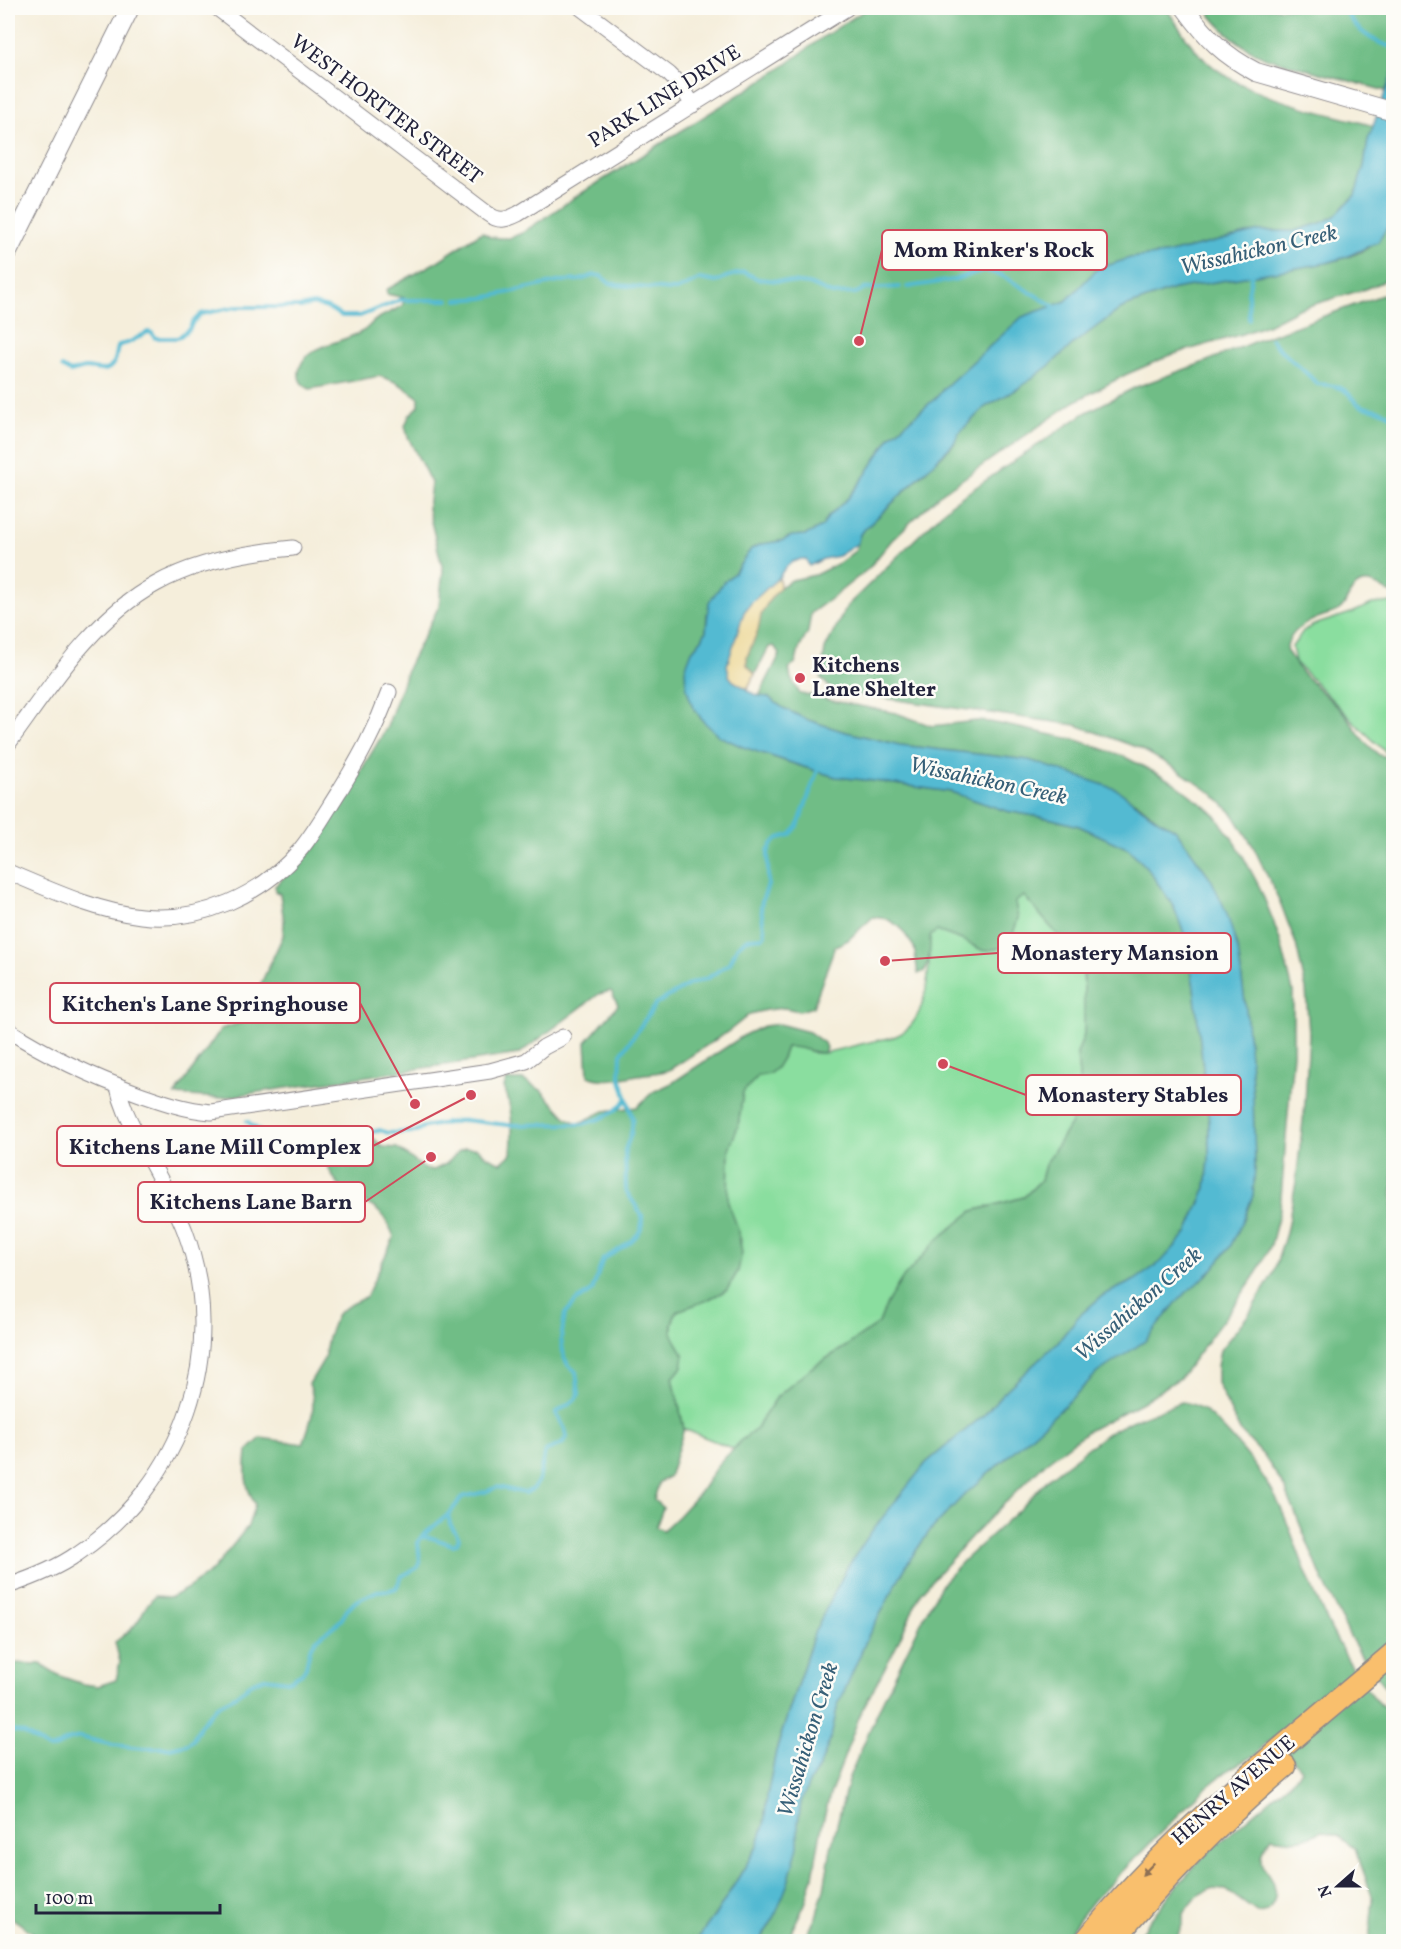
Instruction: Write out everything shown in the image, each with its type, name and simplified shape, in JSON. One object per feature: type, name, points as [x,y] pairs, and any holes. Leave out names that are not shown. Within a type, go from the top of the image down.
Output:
[{"type":"main road","name":"HENRY AVENUE","points":[[1112,1941],[1157,1888],[1275,1765],[1394,1653]]},
{"type":"main road","name":"HENRY AVENUE","points":[[1085,1941],[1137,1880],[1167,1850],[1394,1673]]},
{"type":"street","points":[[8,252],[130,8]]},
{"type":"street","name":"WEST HORTTER STREET","points":[[216,8],[495,219],[504,220]]},
{"type":"street","points":[[581,8],[669,74],[681,86],[693,105]]},
{"type":"street","name":"PARK LINE DRIVE","points":[[504,220],[518,214],[848,8]]},
{"type":"street","points":[[1185,8],[1213,44],[1235,61],[1264,75],[1394,111]]},
{"type":"street","points":[[8,744],[88,640],[108,619],[139,594],[167,578],[194,568],[258,552],[293,548]]},
{"type":"street","points":[[8,872],[92,905],[116,912],[144,916],[170,916],[199,912],[236,899],[259,887],[293,857],[306,842],[376,728],[389,692]]},
{"type":"street","points":[[8,1030],[50,1056],[118,1087],[187,1109],[211,1112],[490,1071],[526,1061],[544,1047],[564,1037]]},
{"type":"street","points":[[8,1586],[43,1573],[77,1555],[107,1532],[129,1510],[163,1467],[177,1438],[195,1387],[200,1356],[202,1317],[194,1263],[180,1219],[125,1112],[118,1087]]},
{"type":"green space","points":[[868,8],[1166,8],[1201,56],[1238,82],[1282,101],[1374,126],[1368,140],[1364,166],[1355,195],[1335,216],[1294,231],[1259,231],[1166,254],[1130,258],[1078,290],[1066,301],[1022,318],[944,388],[937,397],[891,436],[864,477],[848,498],[828,517],[822,527],[806,535],[792,536],[751,549],[735,572],[723,583],[707,614],[706,631],[692,651],[686,686],[692,705],[702,720],[773,757],[836,777],[951,792],[1006,811],[1079,826],[1129,849],[1148,869],[1173,905],[1185,936],[1194,987],[1209,1121],[1206,1188],[1187,1233],[1162,1262],[1135,1280],[1102,1296],[1078,1317],[1057,1343],[1002,1394],[985,1414],[926,1463],[847,1568],[815,1631],[804,1664],[776,1751],[764,1825],[757,1847],[720,1908],[696,1941],[39,1942],[37,1936],[8,1915],[8,1663],[41,1664],[60,1676],[83,1684],[98,1686],[116,1680],[120,1662],[115,1642],[136,1624],[155,1596],[171,1597],[214,1569],[248,1526],[255,1504],[246,1479],[247,1451],[261,1438],[303,1444],[313,1407],[309,1384],[324,1359],[328,1337],[337,1314],[366,1297],[394,1237],[383,1216],[377,1210],[350,1194],[335,1181],[328,1167],[333,1148],[357,1138],[372,1137],[383,1147],[397,1148],[425,1169],[434,1170],[446,1164],[465,1148],[477,1148],[486,1156],[501,1163],[511,1154],[512,1146],[511,1112],[504,1087],[507,1080],[523,1080],[541,1090],[566,1117],[578,1124],[604,1111],[637,1107],[653,1092],[672,1083],[746,1034],[764,1026],[779,1024],[809,1032],[824,1043],[826,1048],[824,1053],[786,1047],[776,1068],[769,1074],[758,1076],[743,1092],[738,1126],[729,1149],[728,1203],[737,1226],[742,1253],[738,1271],[727,1290],[677,1311],[673,1318],[673,1334],[684,1355],[682,1367],[673,1378],[684,1429],[669,1477],[659,1482],[654,1500],[663,1508],[656,1527],[663,1530],[700,1492],[719,1463],[740,1441],[754,1431],[777,1397],[811,1368],[879,1323],[887,1303],[901,1280],[938,1239],[973,1211],[1024,1197],[1041,1180],[1045,1165],[1070,1125],[1081,1097],[1077,1054],[1084,1035],[1082,962],[1072,946],[1056,933],[1024,896],[1015,902],[1018,918],[1010,943],[1000,948],[984,951],[937,931],[930,936],[929,959],[925,971],[918,974],[914,947],[900,927],[887,919],[873,917],[848,940],[835,946],[813,1007],[800,1011],[784,1008],[750,1014],[729,1031],[663,1072],[610,1079],[588,1076],[586,1042],[618,1005],[611,991],[599,994],[519,1054],[219,1098],[175,1095],[221,1029],[243,1022],[283,936],[284,922],[280,894],[275,891],[275,886],[316,846],[387,727],[408,667],[439,606],[443,570],[428,509],[431,483],[408,437],[405,426],[409,416],[419,406],[419,398],[398,383],[380,376],[310,389],[300,380],[299,371],[302,362],[316,350],[363,331],[377,319],[402,306],[405,298],[387,294],[386,290],[438,261],[482,232],[490,237],[501,238],[510,238],[522,233],[777,71]]},
{"type":"green space","points":[[1205,8],[1393,8],[1393,71],[1386,91],[1266,58],[1248,49],[1232,37]]},
{"type":"green space","points":[[1393,219],[1393,272],[1382,282],[1298,309],[1267,325],[1171,355],[1125,375],[1074,402],[938,496],[892,540],[868,569],[811,613],[808,632],[799,649],[796,662],[789,669],[791,679],[800,694],[896,713],[932,726],[976,721],[990,722],[1077,740],[1123,756],[1173,782],[1206,807],[1215,815],[1237,845],[1260,888],[1281,943],[1293,991],[1293,1053],[1280,1210],[1271,1245],[1257,1272],[1180,1378],[1142,1402],[1086,1432],[1045,1463],[972,1536],[921,1592],[896,1647],[861,1712],[830,1795],[805,1904],[786,1942],[760,1941],[775,1916],[801,1802],[820,1766],[831,1737],[837,1708],[869,1634],[909,1561],[928,1533],[962,1497],[1059,1411],[1097,1373],[1145,1341],[1180,1298],[1210,1272],[1230,1247],[1243,1221],[1253,1195],[1255,1166],[1253,1096],[1246,1010],[1238,950],[1211,879],[1175,829],[1157,819],[1136,802],[1080,778],[1029,760],[900,745],[808,720],[783,708],[768,697],[759,696],[780,654],[774,646],[769,647],[755,674],[747,665],[747,657],[758,630],[761,615],[780,587],[792,580],[815,575],[839,563],[856,550],[860,534],[954,444],[958,434],[985,407],[1019,388],[1122,308],[1174,289],[1326,263],[1348,257],[1373,244]]},
{"type":"green space","points":[[1393,291],[1393,594],[1371,583],[1358,585],[1339,610],[1300,627],[1291,637],[1286,650],[1302,673],[1345,714],[1364,741],[1379,755],[1393,758],[1393,1697],[1363,1659],[1349,1635],[1322,1578],[1285,1488],[1264,1456],[1240,1431],[1217,1383],[1220,1350],[1249,1314],[1273,1274],[1286,1233],[1296,1182],[1305,1103],[1309,1034],[1306,989],[1296,944],[1280,902],[1253,846],[1233,814],[1213,794],[1175,768],[1139,748],[1076,725],[833,691],[821,678],[825,649],[847,606],[951,504],[1085,413],[1136,387]]},
{"type":"green space","points":[[1393,602],[1393,759],[1295,662],[1292,647],[1303,631],[1314,625],[1372,604]]},
{"type":"green space","points":[[1024,896],[1056,933],[1072,946],[1082,962],[1085,1005],[1084,1035],[1077,1054],[1081,1097],[1070,1125],[1045,1165],[1041,1180],[1024,1197],[973,1211],[958,1223],[887,1303],[879,1323],[811,1368],[777,1397],[754,1431],[740,1441],[734,1449],[684,1429],[673,1378],[682,1367],[673,1339],[672,1325],[677,1311],[727,1290],[738,1271],[741,1240],[728,1203],[729,1149],[738,1126],[743,1092],[758,1076],[769,1074],[782,1058],[786,1047],[800,1046],[814,1053],[824,1053],[893,1037],[907,1029],[915,1019],[925,992],[928,977],[929,936],[937,931],[984,951],[1010,943],[1018,918],[1015,902]]},
{"type":"green space","points":[[1181,1402],[1198,1407],[1213,1418],[1245,1453],[1265,1480],[1281,1509],[1313,1589],[1342,1650],[1366,1688],[1393,1715],[1393,1782],[1388,1790],[1394,1808],[1393,1941],[1369,1941],[1373,1899],[1355,1848],[1338,1836],[1322,1831],[1310,1837],[1298,1839],[1272,1837],[1264,1849],[1262,1859],[1275,1890],[1274,1900],[1268,1911],[1258,1913],[1226,1890],[1210,1889],[1196,1897],[1188,1907],[1175,1941],[1134,1941],[1174,1889],[1203,1857],[1297,1776],[1301,1769],[1275,1738],[1265,1744],[1257,1754],[1231,1768],[1202,1791],[1094,1900],[1062,1941],[803,1942],[816,1917],[824,1889],[831,1848],[849,1777],[881,1704],[927,1610],[944,1581],[1021,1508],[1050,1477],[1106,1434],[1129,1422]]},
{"type":"sand","points":[[779,577],[780,587],[761,615],[758,630],[747,657],[747,665],[755,674],[747,689],[729,676],[727,665],[729,657],[744,612]]},
{"type":"water","name":"Wissahickon Creek","points":[[1393,71],[1393,219],[1378,242],[1346,257],[1326,263],[1174,289],[1122,308],[1019,388],[985,407],[958,434],[954,443],[860,534],[857,544],[838,556],[823,559],[809,566],[806,559],[792,562],[744,612],[727,665],[729,676],[747,691],[768,697],[783,708],[808,720],[842,731],[900,745],[1029,760],[1116,789],[1157,819],[1175,829],[1211,879],[1226,911],[1238,950],[1246,1010],[1253,1096],[1255,1166],[1253,1195],[1243,1221],[1230,1247],[1210,1272],[1180,1298],[1145,1341],[1097,1373],[1059,1411],[962,1497],[928,1533],[909,1561],[869,1634],[837,1708],[831,1737],[820,1766],[801,1802],[798,1846],[788,1883],[775,1916],[760,1941],[696,1941],[720,1908],[757,1847],[764,1825],[776,1751],[815,1631],[847,1568],[871,1532],[926,1463],[985,1414],[1002,1394],[1057,1343],[1078,1317],[1102,1296],[1135,1280],[1161,1262],[1187,1233],[1206,1188],[1209,1160],[1209,1121],[1194,987],[1185,936],[1173,905],[1148,869],[1129,849],[1079,826],[1006,811],[951,792],[836,777],[743,747],[719,736],[702,720],[692,705],[686,686],[685,669],[692,651],[706,631],[709,602],[751,549],[792,536],[806,535],[822,527],[828,517],[848,498],[864,477],[891,436],[937,397],[1022,317],[1066,301],[1097,269],[1130,258],[1166,254],[1259,231],[1294,231],[1335,216],[1355,195],[1364,166],[1368,140]]},
{"type":"waterway","points":[[1345,8],[1353,22],[1364,33],[1378,42],[1394,47]]},
{"type":"waterway","points":[[907,287],[953,280],[984,270],[1001,275],[1057,308]]},
{"type":"waterway","points":[[457,300],[483,298],[562,281],[580,280],[595,275],[617,285],[670,290],[677,290],[700,279],[716,282],[744,272],[758,279],[809,284],[832,294],[900,287]]},
{"type":"waterway","name":"Wissahickon Creek","points":[[1249,319],[1248,294],[1252,272]]},
{"type":"waterway","points":[[62,367],[70,372],[85,368],[107,369],[114,362],[119,345],[128,343],[148,332],[152,333],[155,338],[178,338],[201,314],[236,307],[301,307],[313,304],[328,308],[342,316],[360,316],[400,300],[448,300]]},
{"type":"waterway","points":[[1271,339],[1317,384],[1341,388],[1358,404],[1385,412],[1394,418]]},
{"type":"waterway","points":[[8,1730],[23,1733],[49,1749],[67,1740],[80,1737],[113,1745],[144,1748],[169,1748],[188,1744],[193,1740],[201,1724],[218,1705],[237,1695],[253,1682],[265,1678],[288,1681],[302,1673],[306,1667],[310,1649],[316,1640],[341,1620],[356,1601],[377,1591],[396,1588],[402,1576],[417,1568],[420,1561],[418,1543],[421,1537],[450,1513],[462,1497],[497,1487],[525,1493],[533,1489],[539,1480],[545,1451],[562,1444],[567,1437],[556,1413],[575,1400],[579,1394],[576,1372],[568,1365],[564,1357],[561,1339],[565,1314],[576,1301],[592,1291],[603,1259],[630,1242],[641,1227],[642,1215],[626,1191],[625,1150],[631,1134],[633,1119],[620,1077],[621,1054],[656,1004],[690,984],[708,978],[730,963],[737,947],[745,940],[765,935],[761,908],[768,885],[768,852],[772,844],[779,838],[790,835],[798,826],[818,769]]},
{"type":"waterway","points":[[247,1121],[282,1149],[294,1151],[331,1139],[350,1138],[380,1130],[388,1133],[415,1132],[424,1127],[464,1120],[508,1125],[583,1124],[615,1111],[627,1099]]},
{"type":"waterway","points":[[422,1537],[453,1545],[457,1543],[459,1538],[450,1524],[448,1514]]},
{"type":"place","name":"Mom Rinker's Rock","points":[[859,341]]},
{"type":"place","name":"Kitchens Lane Shelter","points":[[800,678]]},
{"type":"place","name":"Monastery Mansion","points":[[885,961]]},
{"type":"place","name":"Monastery Stables","points":[[943,1064]]},
{"type":"place","name":"Kitchens Lane Mill Complex","points":[[471,1095]]},
{"type":"place","name":"Kitchen's Lane Springhouse","points":[[415,1104]]},
{"type":"place","name":"Kitchens Lane Barn","points":[[431,1157]]}]
